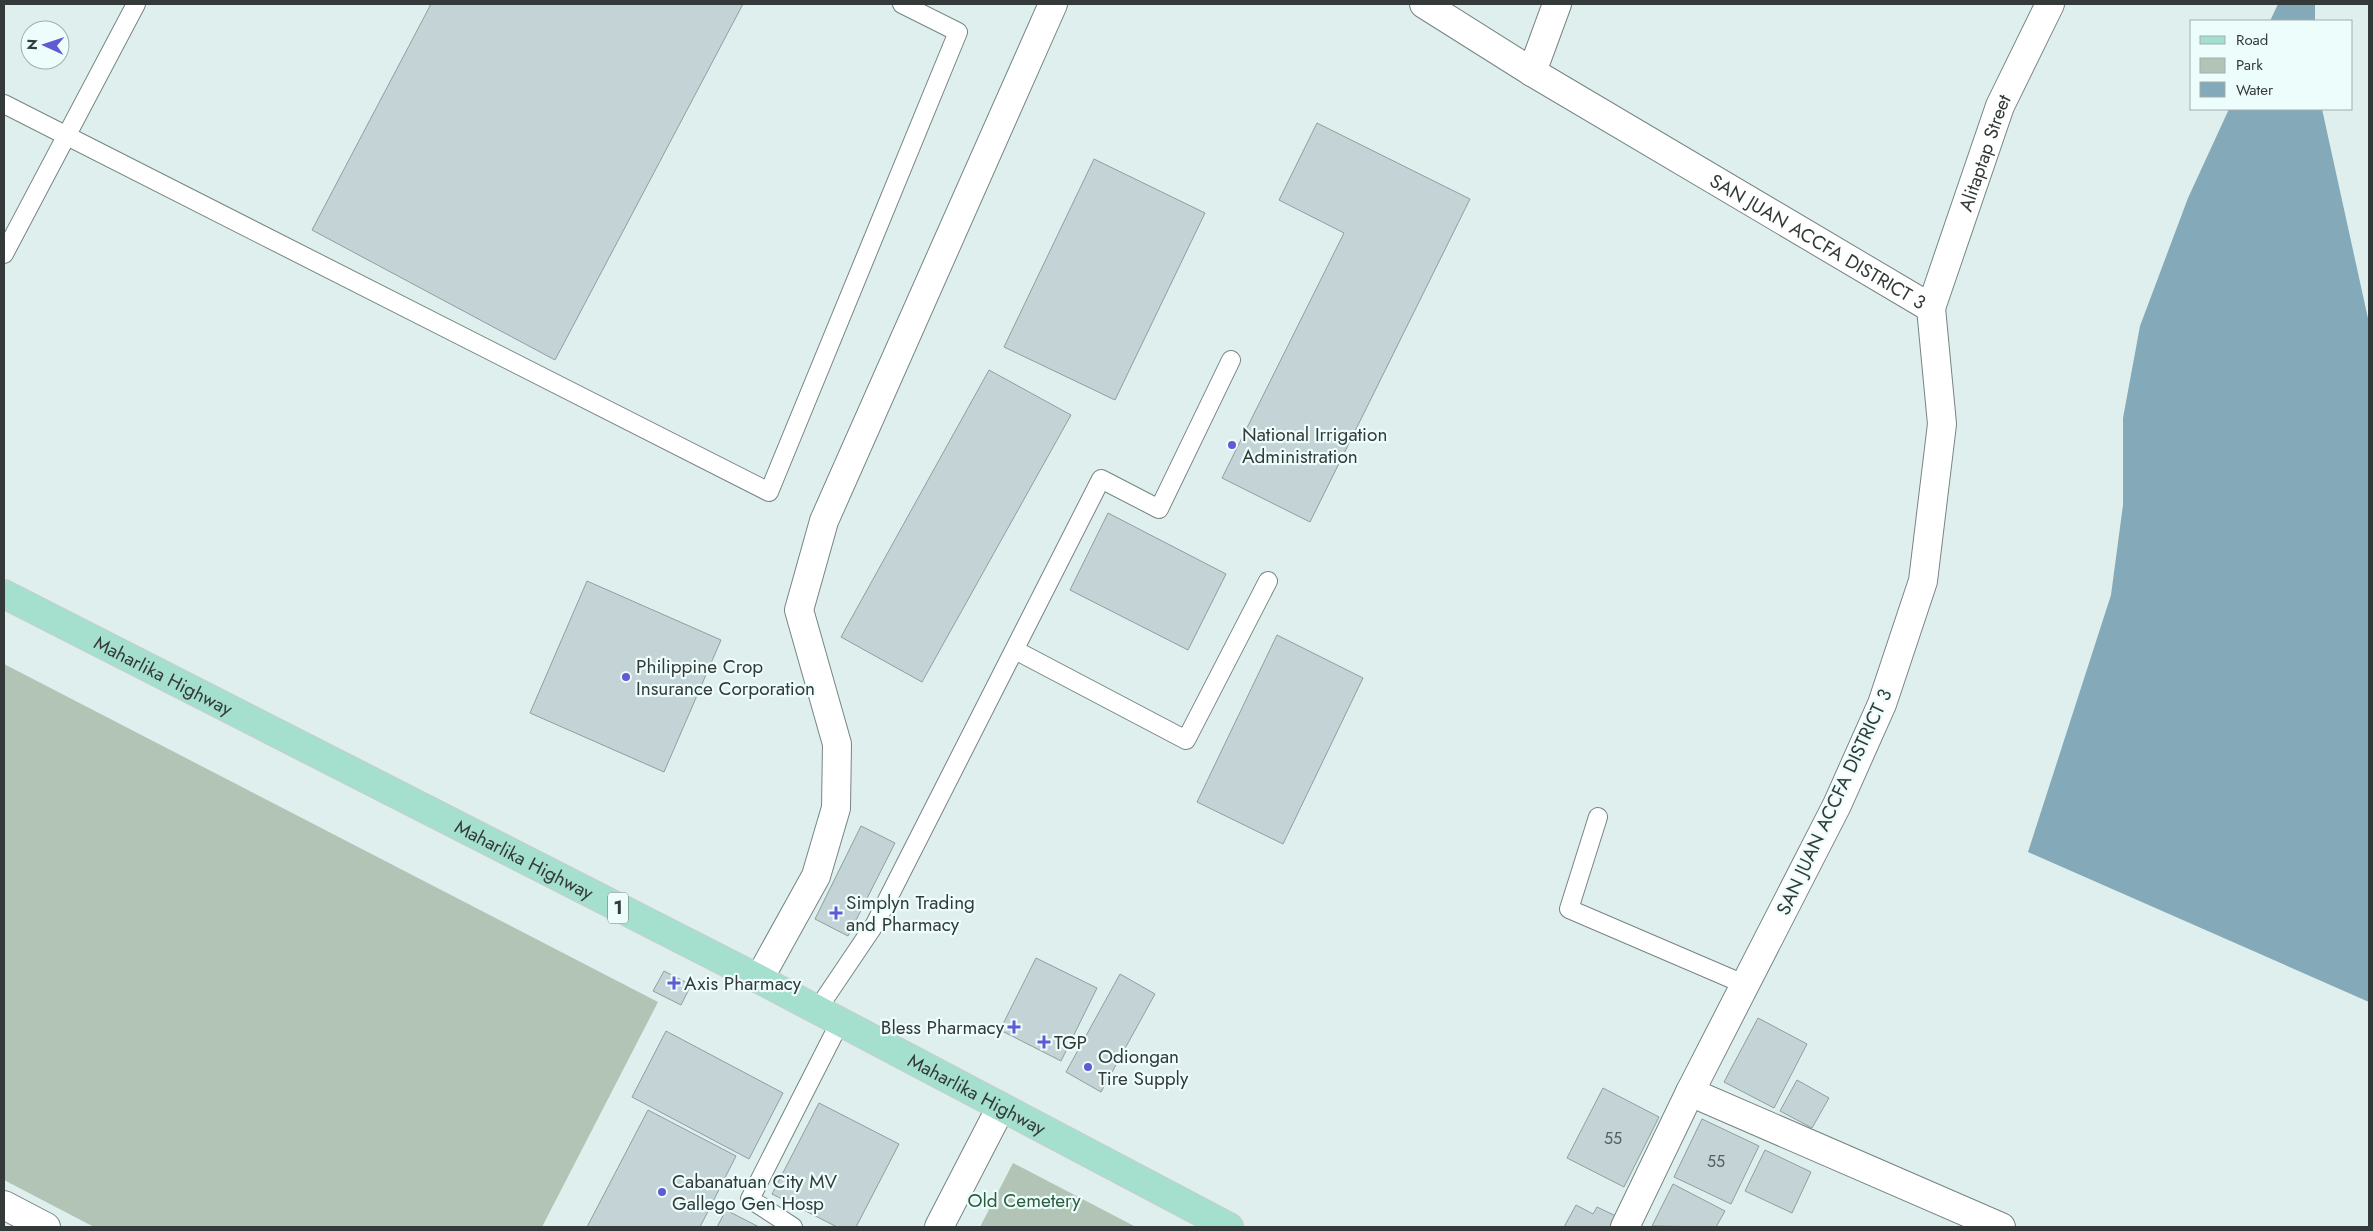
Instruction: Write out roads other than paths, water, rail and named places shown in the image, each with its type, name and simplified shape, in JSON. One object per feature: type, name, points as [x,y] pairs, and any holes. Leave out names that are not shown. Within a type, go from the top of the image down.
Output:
[{"type":"main road","name":"Maharlika Highway","points":[[4,594],[759,979],[1001,1107],[1199,1220],[1229,1227]]},
{"type":"street","points":[[759,979],[816,876],[836,808],[838,744],[798,610],[824,522],[1053,4]]},
{"type":"street","name":"SAN JUAN ACCFA DISTRICT 3","points":[[1424,4],[1532,72],[1931,308],[1942,424],[1923,581],[1882,704],[1836,806],[1690,1092],[1625,1227]]},
{"type":"street","points":[[1532,72],[1557,4]]},
{"type":"street","name":"Alitaptap Street","points":[[1931,308],[2000,106],[2050,4]]},
{"type":"street","points":[[1690,1092],[2001,1227]]},
{"type":"street","points":[[939,1227],[1001,1107]]},
{"type":"street","points":[[4,1205],[46,1227]]},
{"type":"lane","points":[[4,254],[136,4]]},
{"type":"lane","points":[[4,104],[769,492],[958,32],[902,4]]},
{"type":"lane","points":[[793,1227],[750,1199],[828,1016],[1101,479],[1159,509],[1231,360]]},
{"type":"lane","points":[[1015,650],[1186,740],[1268,581]]},
{"type":"lane","points":[[1598,817],[1569,909],[1746,985]]},
{"type":"water","points":[[2278,4],[2315,4],[2315,20],[2270,20]]},
{"type":"water","points":[[2229,110],[2322,110],[2369,323],[2369,1002],[2028,852],[2111,595],[2123,505],[2123,418],[2140,326],[2188,198]]},
{"type":"place","name":"National Irrigation Administration","points":[[1232,445]]},
{"type":"place","name":"Philippine Crop Insurance Corporation","points":[[626,677]]},
{"type":"place","name":"Simplyn Trading and Pharmacy","points":[[836,913]]},
{"type":"place","name":"Axis Pharmacy","points":[[674,983]]},
{"type":"place","name":"Bless Pharmacy","points":[[1014,1027]]},
{"type":"place","name":"TGP","points":[[1044,1042]]},
{"type":"place","name":"Odiongan Tire Supply","points":[[1088,1067]]},
{"type":"place","name":"Cabanatuan City MV Gallego Gen Hosp","points":[[662,1192]]},
{"type":"park label","name":"Old Cemetery","points":[[1024,1200]]}]
